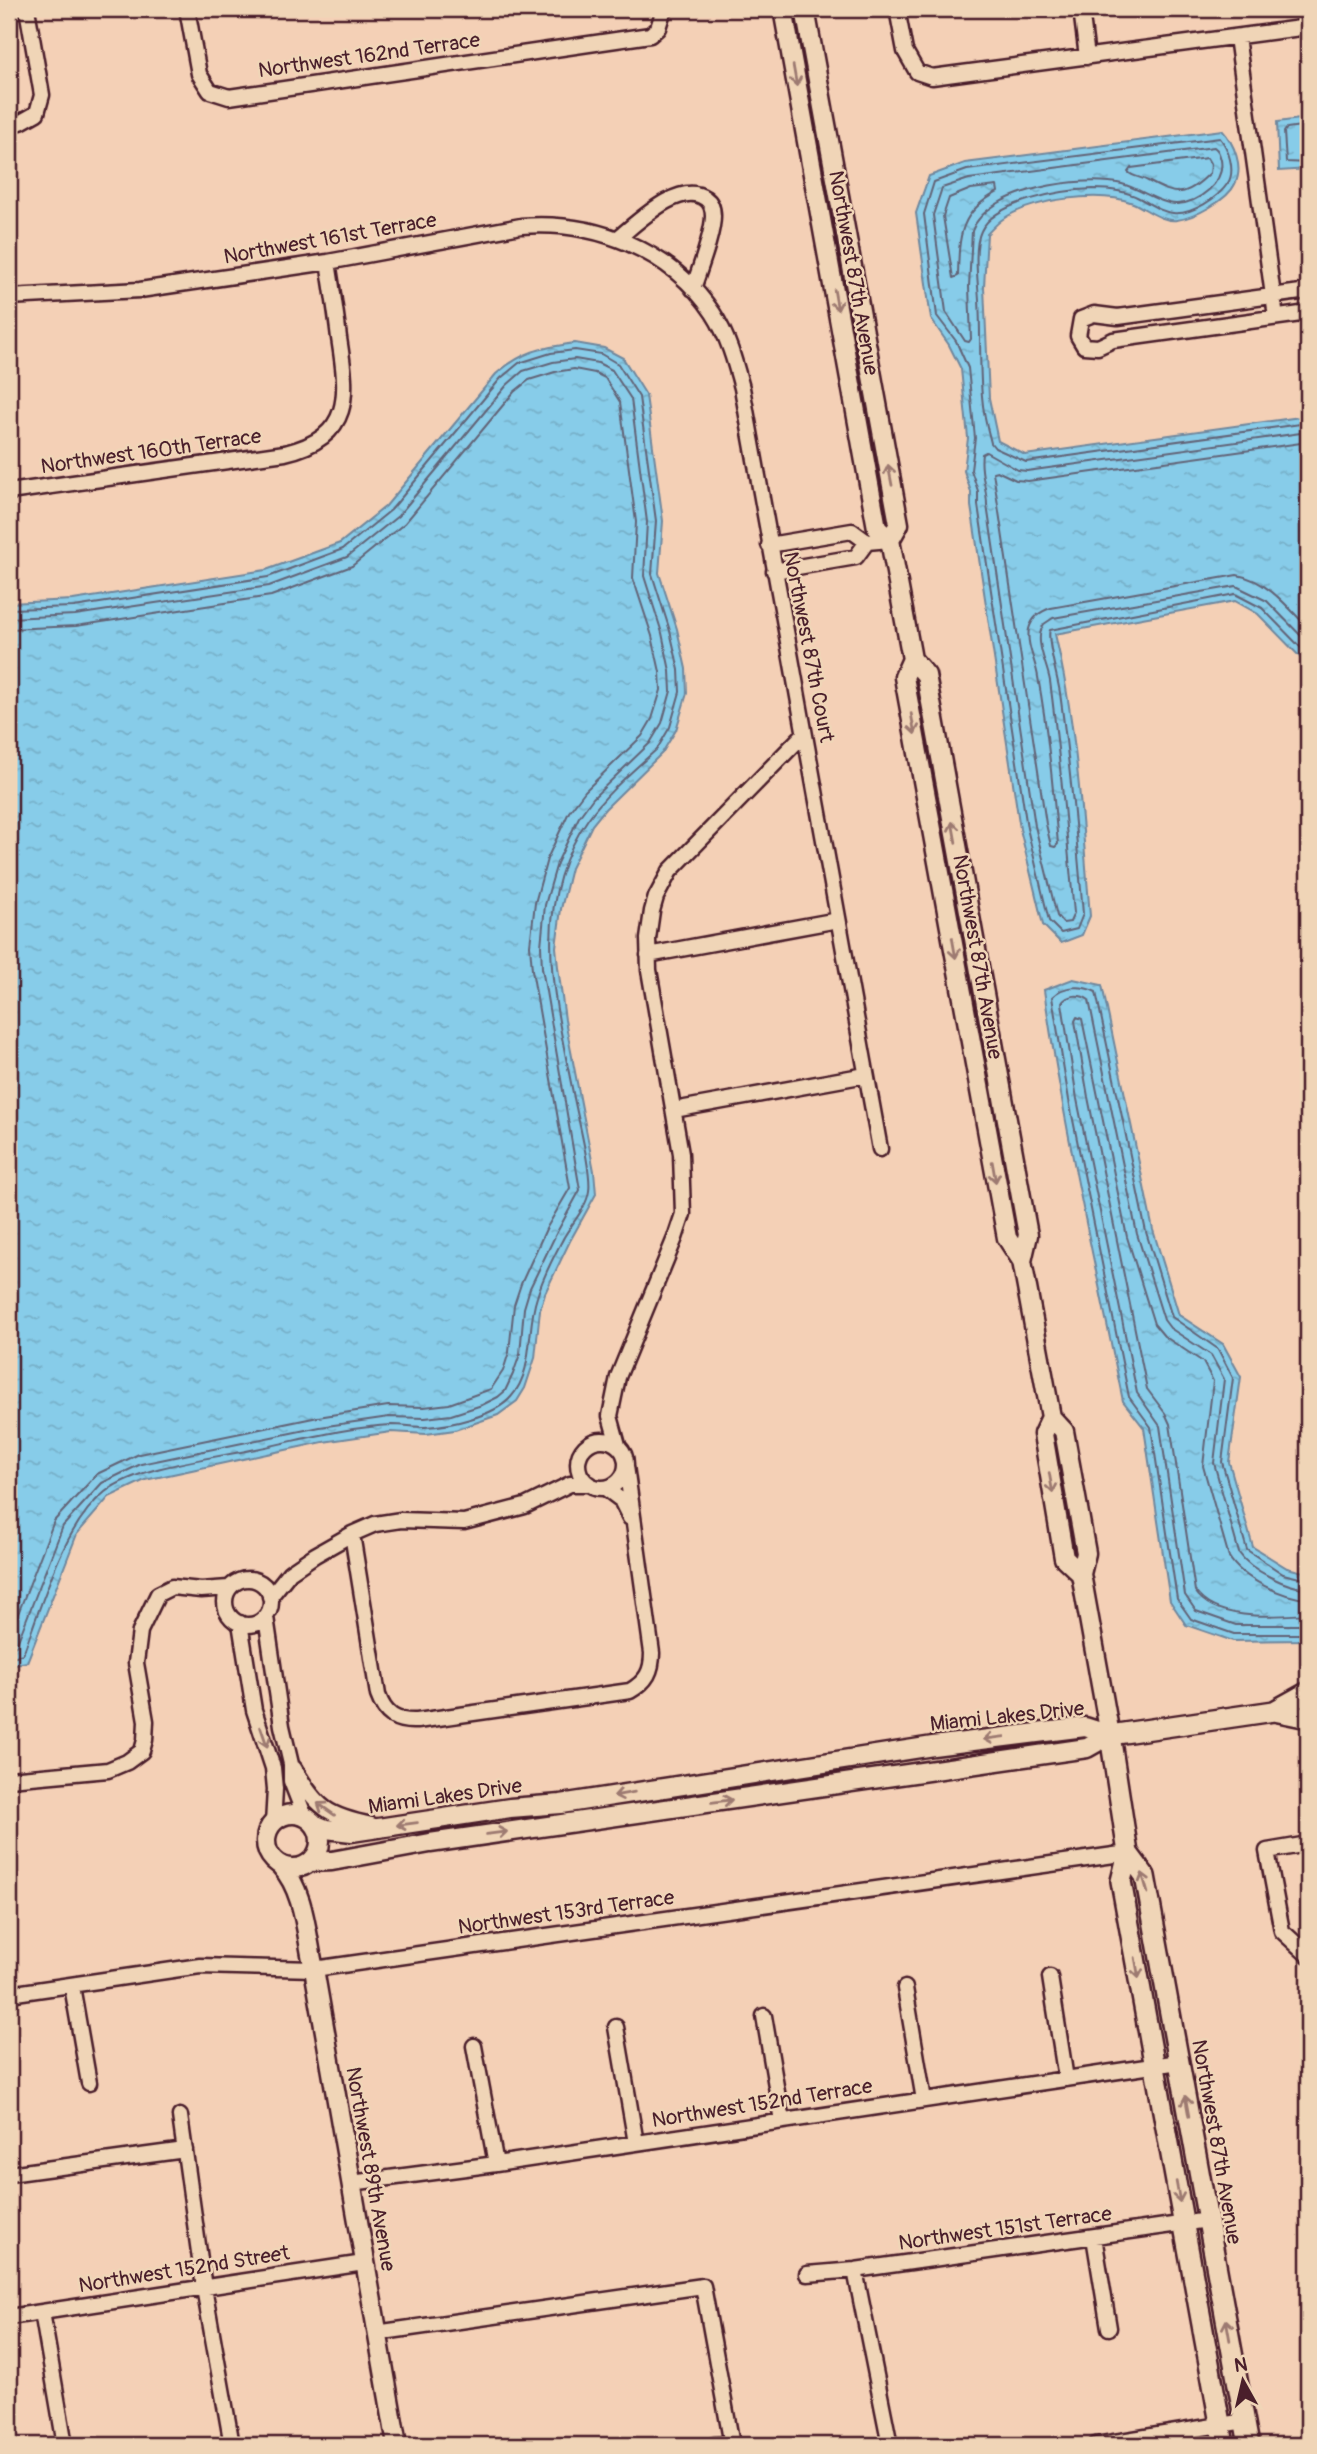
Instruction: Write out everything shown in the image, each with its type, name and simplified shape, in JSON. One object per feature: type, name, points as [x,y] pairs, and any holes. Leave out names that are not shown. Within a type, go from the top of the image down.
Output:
[{"type":"main road","points":[[1274,1711],[1308,1692]]},
{"type":"main road","points":[[1110,1735],[1274,1711],[1308,1718]]},
{"type":"main road","name":"Northwest 87th Avenue","points":[[1110,1735],[1128,1853],[1121,1881],[1224,2445]]},
{"type":"main road","name":"Northwest 87th Avenue","points":[[1128,1853],[1145,1876],[1249,2445]]},
{"type":"street","points":[[9,123],[21,122],[37,113],[42,95],[27,9]]},
{"type":"street","name":"Northwest 162nd Terrace","points":[[187,9],[200,74],[210,91],[229,97],[650,35],[658,28],[664,9]]},
{"type":"street","name":"Northwest 87th Avenue","points":[[783,9],[877,528],[890,540],[912,659],[926,675],[1028,1235],[1022,1261],[1051,1417],[1064,1431],[1086,1553],[1081,1574],[1110,1735]]},
{"type":"street","name":"Northwest 87th Avenue","points":[[805,9],[899,524],[890,540]]},
{"type":"street","points":[[897,9],[905,51],[917,72],[932,77],[1308,27]]},
{"type":"street","points":[[1081,9],[1087,57]]},
{"type":"street","points":[[1237,37],[1276,317]]},
{"type":"street","points":[[618,238],[676,196],[690,192],[703,197],[713,208],[713,222],[693,289]]},
{"type":"street","name":"Northwest 161st Terrace","points":[[9,297],[140,290],[328,262],[534,225],[567,225],[618,238],[653,255]]},
{"type":"street","name":"Northwest 87th Court","points":[[653,255],[693,289],[713,313],[737,368],[880,1149]]},
{"type":"street","name":"Northwest 160th Terrace","points":[[9,492],[299,450],[329,431],[344,404],[345,376],[328,262]]},
{"type":"street","points":[[1308,291],[1118,317],[1094,314],[1082,319],[1078,336],[1084,346],[1098,347],[1113,340],[1308,313]]},
{"type":"street","points":[[769,545],[852,531],[867,542],[890,540]]},
{"type":"street","points":[[804,539],[808,566]]},
{"type":"street","points":[[774,571],[856,558],[867,542]]},
{"type":"street","points":[[594,1441],[610,1416],[621,1367],[683,1214],[682,1164],[651,985],[649,922],[656,897],[670,871],[804,734]]},
{"type":"street","points":[[649,954],[838,920]]},
{"type":"street","points":[[674,1110],[866,1075]]},
{"type":"street","points":[[352,1534],[378,1695],[382,1707],[391,1717],[417,1721],[630,1691],[639,1686],[650,1673],[652,1653],[626,1466],[610,1416]]},
{"type":"street","points":[[559,1489],[587,1445],[606,1440],[618,1445]]},
{"type":"street","points":[[579,1457],[580,1473],[590,1485]]},
{"type":"street","points":[[605,1488],[619,1481],[626,1466]]},
{"type":"street","points":[[260,1582],[266,1587],[270,1597],[270,1610],[266,1617],[252,1625],[231,1618],[225,1598],[229,1588],[237,1581],[244,1579],[260,1582],[290,1572],[352,1534],[375,1524],[401,1520],[464,1522],[525,1506],[570,1484],[605,1488],[621,1500],[632,1522]]},
{"type":"street","points":[[270,1597],[290,1572]]},
{"type":"street","points":[[9,1779],[108,1770],[127,1762],[142,1751],[146,1721],[136,1663],[140,1631],[158,1594],[181,1587],[201,1590],[229,1588]]},
{"type":"street","points":[[201,1590],[226,1608]]},
{"type":"street","points":[[240,1623],[254,1710],[273,1768],[273,1824],[266,1839],[267,1847],[270,1855],[281,1866],[297,1868],[308,1864],[319,1848],[320,1840],[291,1781],[291,1764],[282,1726],[266,1617]]},
{"type":"street","name":"Miami Lakes Drive","points":[[309,1821],[326,1829],[352,1832],[510,1808],[561,1804],[796,1766],[1077,1728],[1085,1727],[1110,1735]]},
{"type":"street","name":"Miami Lakes Drive","points":[[308,1864],[430,1843],[1087,1748],[1110,1735]]},
{"type":"street","points":[[291,1764],[308,1792],[331,1813],[356,1823],[381,1827]]},
{"type":"street","points":[[273,1824],[285,1816],[298,1815],[309,1821]]},
{"type":"street","points":[[1308,1844],[1268,1851],[1282,1931],[1308,1955]]},
{"type":"street","name":"Northwest 153rd Terrace","points":[[9,1994],[200,1966],[314,1969],[1128,1853]]},
{"type":"street","name":"Northwest 89th Avenue","points":[[300,1900],[308,1864]]},
{"type":"street","name":"Northwest 89th Avenue","points":[[281,1866],[290,1875],[300,1900],[314,1969],[397,2445]]},
{"type":"street","points":[[1050,1977],[1066,2078]]},
{"type":"street","points":[[72,1986],[89,2083]]},
{"type":"street","points":[[905,1988],[924,2100]]},
{"type":"street","points":[[764,2016],[782,2121]]},
{"type":"street","points":[[616,2027],[636,2143]]},
{"type":"street","points":[[474,2046],[496,2164]]},
{"type":"street","name":"Northwest 152nd Terrace","points":[[351,2183],[496,2164],[1179,2062]]},
{"type":"street","points":[[180,2116],[204,2288],[232,2445]]},
{"type":"street","points":[[9,2174],[185,2150]]},
{"type":"street","name":"Northwest 151st Terrace","points":[[807,2274],[855,2270],[1208,2220]]},
{"type":"street","points":[[1094,2237],[1109,2328]]},
{"type":"street","name":"Northwest 152nd Street","points":[[9,2317],[365,2263]]},
{"type":"street","points":[[855,2270],[890,2445]]},
{"type":"street","points":[[376,2333],[703,2286],[732,2444],[714,2445]]},
{"type":"street","points":[[42,2312],[65,2445]]},
{"type":"street","points":[[1096,2445],[1245,2421]]},
{"type":"water","points":[[1308,118],[1308,169],[1279,171],[1277,122]]},
{"type":"water","points":[[1222,130],[1236,155],[1238,177],[1225,196],[1201,212],[1184,219],[1171,220],[1119,199],[1085,197],[1031,206],[1001,221],[987,234],[984,287],[989,398],[998,441],[1025,455],[1308,416],[1308,665],[1258,614],[1235,601],[1055,634],[1074,739],[1090,916],[1082,935],[1061,943],[1043,925],[1020,829],[971,492],[964,471],[968,438],[961,369],[931,319],[916,213],[929,176],[965,163]]},
{"type":"water","points":[[575,343],[604,348],[623,358],[646,395],[663,521],[659,573],[677,629],[686,669],[687,693],[676,730],[662,753],[592,825],[571,868],[561,909],[556,947],[558,967],[596,1194],[545,1293],[540,1310],[535,1358],[525,1388],[517,1401],[498,1415],[455,1430],[426,1434],[391,1432],[323,1442],[145,1480],[109,1497],[77,1534],[27,1662],[9,1665],[9,603],[73,600],[266,570],[340,543],[386,506],[496,374],[532,352]]},
{"type":"water","points":[[1073,979],[1102,985],[1153,1230],[1179,1315],[1223,1344],[1241,1377],[1229,1462],[1253,1547],[1287,1568],[1308,1573],[1308,1640],[1233,1641],[1186,1625],[1170,1601],[1144,1428],[1123,1401],[1080,1196],[1052,1042],[1044,990]]}]
